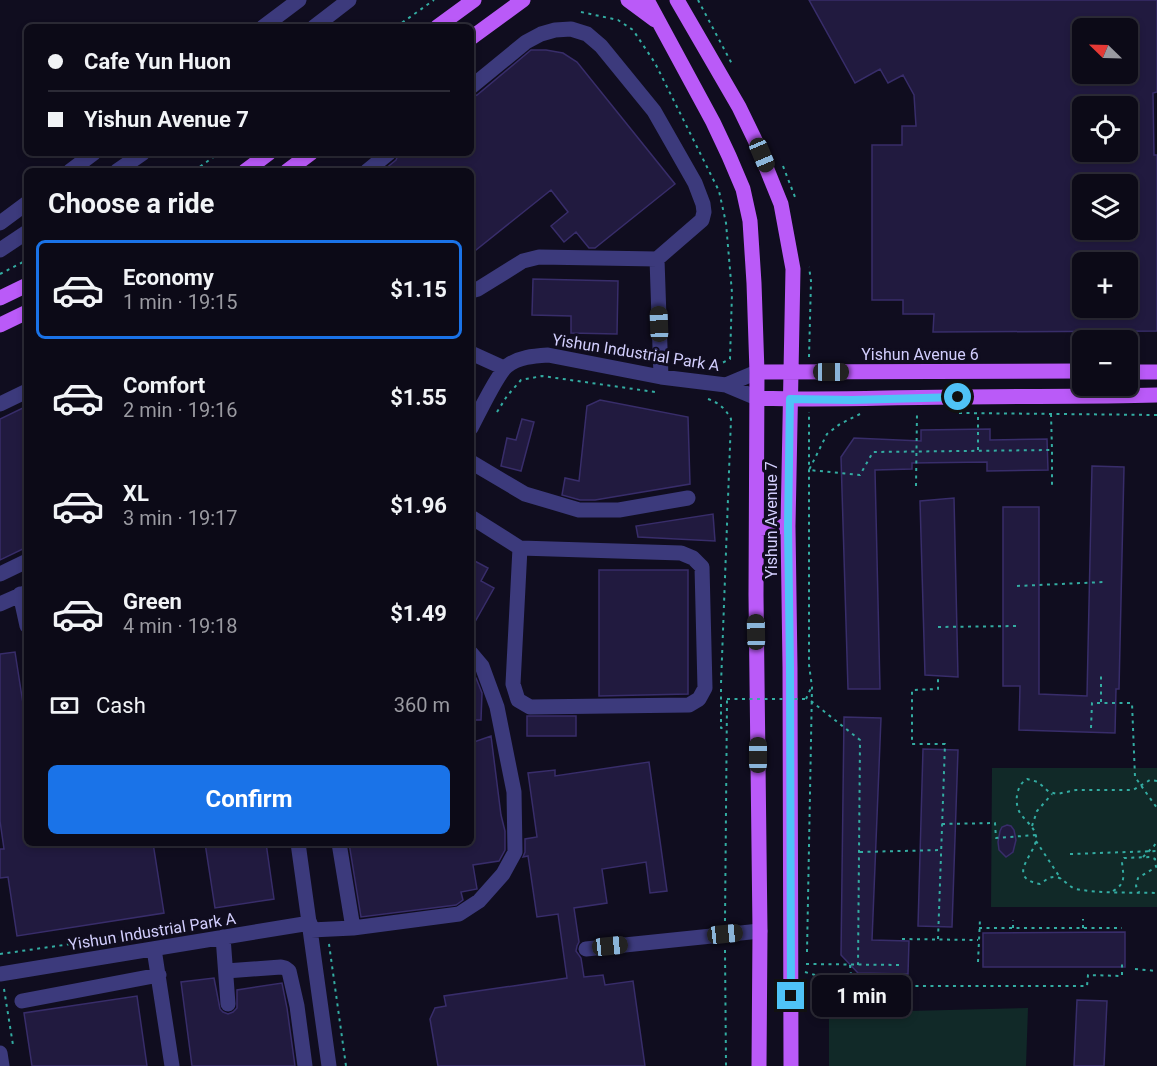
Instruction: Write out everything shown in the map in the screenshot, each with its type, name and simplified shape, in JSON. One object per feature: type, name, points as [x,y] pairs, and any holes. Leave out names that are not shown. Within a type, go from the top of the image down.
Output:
[{"type":"main road","points":[[442,24],[474,0]]},
{"type":"main road","points":[[474,36],[523,0]]},
{"type":"main road","points":[[628,0],[660,24]]},
{"type":"main road","name":"Yishun Avenue 7","points":[[647,0],[713,122],[743,189],[750,221],[757,372],[759,1066]]},
{"type":"main road","name":"Yishun Avenue 7","points":[[680,2],[755,140],[781,204],[792,269],[788,526],[791,1066]]},
{"type":"main road","points":[[249,168],[265,156]]},
{"type":"main road","points":[[290,168],[308,156]]},
{"type":"main road","points":[[0,298],[24,286]]},
{"type":"main road","points":[[0,325],[24,313]]},
{"type":"main road","name":"Yishun Avenue 6","points":[[757,372],[1072,371]]},
{"type":"main road","points":[[1138,372],[1157,372]]},
{"type":"main road","points":[[757,398],[1157,395]]},
{"type":"main road","points":[[757,528],[788,526]]},
{"type":"street","points":[[268,24],[299,0]]},
{"type":"street","points":[[318,24],[349,0]]},
{"type":"street","points":[[474,85],[526,42],[541,34],[571,29],[587,34],[601,46],[654,111],[695,183],[704,212],[702,220],[657,259],[539,257],[523,261],[474,290]]},
{"type":"street","points":[[74,168],[90,156]]},
{"type":"street","points":[[121,168],[139,156]]},
{"type":"street","points":[[371,168],[385,156]]},
{"type":"street","points":[[0,223],[24,205]]},
{"type":"street","points":[[0,250],[24,234]]},
{"type":"street","points":[[657,259],[660,385]]},
{"type":"street","points":[[474,354],[504,368],[474,423]]},
{"type":"street","name":"Yishun Industrial Park A","points":[[504,368],[520,359],[548,355],[660,385],[726,385],[757,372]]},
{"type":"street","name":"Yishun Industrial Park A","points":[[726,385],[757,398]]},
{"type":"street","points":[[0,404],[24,392]]},
{"type":"street","points":[[474,464],[525,494],[579,510],[619,510],[688,498]]},
{"type":"street","points":[[474,519],[520,548],[681,553],[693,558],[702,567],[705,688],[699,699],[689,705],[530,707],[518,700],[513,684],[520,548]]},
{"type":"street","points":[[0,574],[24,562]]},
{"type":"street","points":[[0,604],[24,593]]},
{"type":"street","name":"Yishun Industrial Park A","points":[[2,981],[223,937],[310,927],[353,928],[459,914],[478,901],[503,874],[515,852],[514,792],[497,707],[482,666],[474,657]]},
{"type":"street","points":[[298,846],[330,1066]]},
{"type":"street","points":[[339,846],[353,928]]},
{"type":"street","points":[[586,949],[760,931]]},
{"type":"street","points":[[223,937],[228,1004]]},
{"type":"street","points":[[154,949],[172,1066]]},
{"type":"street","points":[[226,971],[280,967],[289,971],[297,1006],[305,1066]]},
{"type":"street","points":[[22,1001],[159,975]]},
{"type":"street","points":[[2,1066],[6,1048]]},
{"type":"path","points":[[400,24],[434,0]]},
{"type":"path","points":[[198,168],[215,156]]},
{"type":"path","points":[[0,274],[24,262]]},
{"type":"path","points":[[495,415],[521,380],[542,376],[660,385]]},
{"type":"path","points":[[703,397],[718,403],[731,419],[720,697],[721,728],[727,728]]},
{"type":"path","points":[[809,412],[809,665],[812,687],[805,972],[852,986],[1087,986],[1088,975],[1122,976],[1122,964]]},
{"type":"path","points":[[809,470],[827,434],[840,424],[862,413],[852,412]]},
{"type":"path","points":[[916,486],[917,413]]},
{"type":"path","points":[[958,413],[1157,415]]},
{"type":"path","points":[[978,413],[978,450]]},
{"type":"path","points":[[1051,414],[1052,487]]},
{"type":"path","points":[[809,470],[860,475],[873,452],[1052,450]]},
{"type":"path","points":[[1017,586],[1104,582]]},
{"type":"path","points":[[939,627],[1018,626]]},
{"type":"path","points":[[1100,703],[1101,675]]},
{"type":"path","points":[[938,677],[938,689],[912,690],[912,744],[945,744],[938,939]]},
{"type":"path","points":[[726,1066],[727,699],[806,699],[812,687]]},
{"type":"path","points":[[811,701],[860,740],[858,965]]},
{"type":"path","points":[[1091,728],[1092,703],[1132,703],[1135,777],[1157,808]]},
{"type":"path","points":[[1053,794],[1032,780],[1027,779],[1020,784],[1017,806],[1036,835],[1036,841],[1025,861],[1023,872],[1029,880],[1040,884],[1052,877],[1061,879]]},
{"type":"path","points":[[1032,826],[1037,811],[1053,794],[1076,790],[1133,790],[1150,780],[1157,781]]},
{"type":"path","points":[[942,824],[995,823],[996,838],[1036,835]]},
{"type":"path","points":[[1036,841],[1061,879],[1076,889],[1157,893]]},
{"type":"path","points":[[1143,857],[1157,841]]},
{"type":"path","points":[[859,852],[941,850]]},
{"type":"path","points":[[1070,854],[1157,851]]},
{"type":"path","points":[[1110,892],[1117,889],[1123,880],[1125,874],[1122,862],[1124,858],[1151,857],[1155,859],[1156,867],[1138,878],[1136,885],[1138,892]]},
{"type":"path","points":[[978,962],[980,919]]},
{"type":"path","points":[[1083,919],[1083,928]]},
{"type":"path","points":[[1013,920],[1013,928]]},
{"type":"path","points":[[979,928],[1122,928]]},
{"type":"path","points":[[0,954],[165,931]]},
{"type":"path","points":[[902,939],[978,940]]},
{"type":"path","points":[[806,964],[901,965]]},
{"type":"path","points":[[850,964],[852,986]]},
{"type":"path","points":[[1135,969],[1157,971]]},
{"type":"path","points":[[2,981],[6,1048]]},
{"type":"green space","points":[[992,768],[1157,768],[1157,907],[991,907]]},
{"type":"green space","points":[[1028,1008],[1026,1066],[829,1066],[829,1013]]},
{"type":"building","points":[[809,0],[1157,0],[1157,92],[1153,93],[1154,155],[1157,155],[1157,331],[933,332],[934,314],[903,314],[903,300],[872,300],[872,145],[902,145],[902,126],[916,126],[914,95],[903,75],[888,83],[880,69],[855,83]]},
{"type":"building","points":[[531,50],[563,53],[577,62],[675,184],[595,248],[589,248],[576,232],[564,242],[551,226],[568,212],[551,190],[474,252],[474,168],[386,168],[398,156],[474,156],[474,96]]},
{"type":"building","points":[[533,279],[618,281],[617,334],[571,333],[571,316],[532,315]]},
{"type":"building","points":[[600,400],[688,417],[690,484],[595,500],[580,500],[562,495],[565,478],[579,481],[587,406]]},
{"type":"building","points":[[24,407],[24,548],[0,560],[0,419]]},
{"type":"building","points":[[522,419],[534,422],[521,471],[501,466],[507,438],[516,440]]},
{"type":"building","points":[[990,429],[990,440],[1047,439],[1048,470],[987,471],[987,462],[912,463],[912,469],[875,470],[880,689],[848,689],[841,457],[854,438],[921,441],[921,430]]},
{"type":"building","points":[[1092,466],[1124,467],[1119,689],[1116,689],[1115,733],[1019,730],[1020,686],[1003,686],[1003,507],[1039,507],[1039,694],[1087,696]]},
{"type":"building","points":[[954,498],[958,677],[925,675],[920,501]]},
{"type":"building","points":[[713,514],[715,541],[638,537],[636,526]]},
{"type":"building","points":[[474,561],[488,568],[481,581],[494,588],[474,624]]},
{"type":"building","points":[[599,570],[688,570],[688,694],[599,696]]},
{"type":"building","points":[[15,652],[24,710],[24,846],[153,846],[164,913],[17,936],[8,877],[0,878],[0,849],[4,849],[0,821],[0,654]]},
{"type":"building","points":[[474,678],[476,678],[482,693],[481,720],[474,720]]},
{"type":"building","points":[[527,716],[576,716],[576,736],[527,736]]},
{"type":"building","points":[[844,717],[881,718],[872,940],[909,941],[908,974],[858,973],[841,955]]},
{"type":"building","points":[[491,736],[505,831],[505,850],[499,861],[473,865],[477,889],[461,892],[463,900],[456,905],[361,917],[349,846],[474,846],[474,742]]},
{"type":"building","points":[[923,749],[958,750],[952,927],[918,926]]},
{"type":"building","points":[[649,762],[667,891],[650,893],[646,862],[602,869],[607,903],[574,908],[579,942],[576,951],[581,958],[584,977],[603,975],[605,985],[633,981],[645,1066],[438,1066],[430,1019],[435,1008],[446,1006],[444,996],[567,978],[558,914],[537,917],[528,856],[523,857],[525,839],[537,837],[528,773],[555,770],[555,776]]},
{"type":"building","points":[[1007,825],[1014,830],[1016,840],[1013,852],[1006,857],[999,850],[998,842],[1002,827]]},
{"type":"building","points":[[205,846],[266,846],[274,899],[215,908]]},
{"type":"building","points":[[1125,932],[1125,967],[983,967],[983,933]]},
{"type":"building","points":[[214,978],[220,1009],[228,1014],[237,1008],[237,990],[282,983],[295,1066],[192,1066],[181,982]]},
{"type":"building","points":[[137,996],[147,1066],[32,1066],[24,1013]]},
{"type":"building","points":[[1077,1000],[1107,1001],[1104,1066],[1074,1066]]},
{"type":"route","points":[[791,996],[788,526],[790,399],[958,397]]}]
